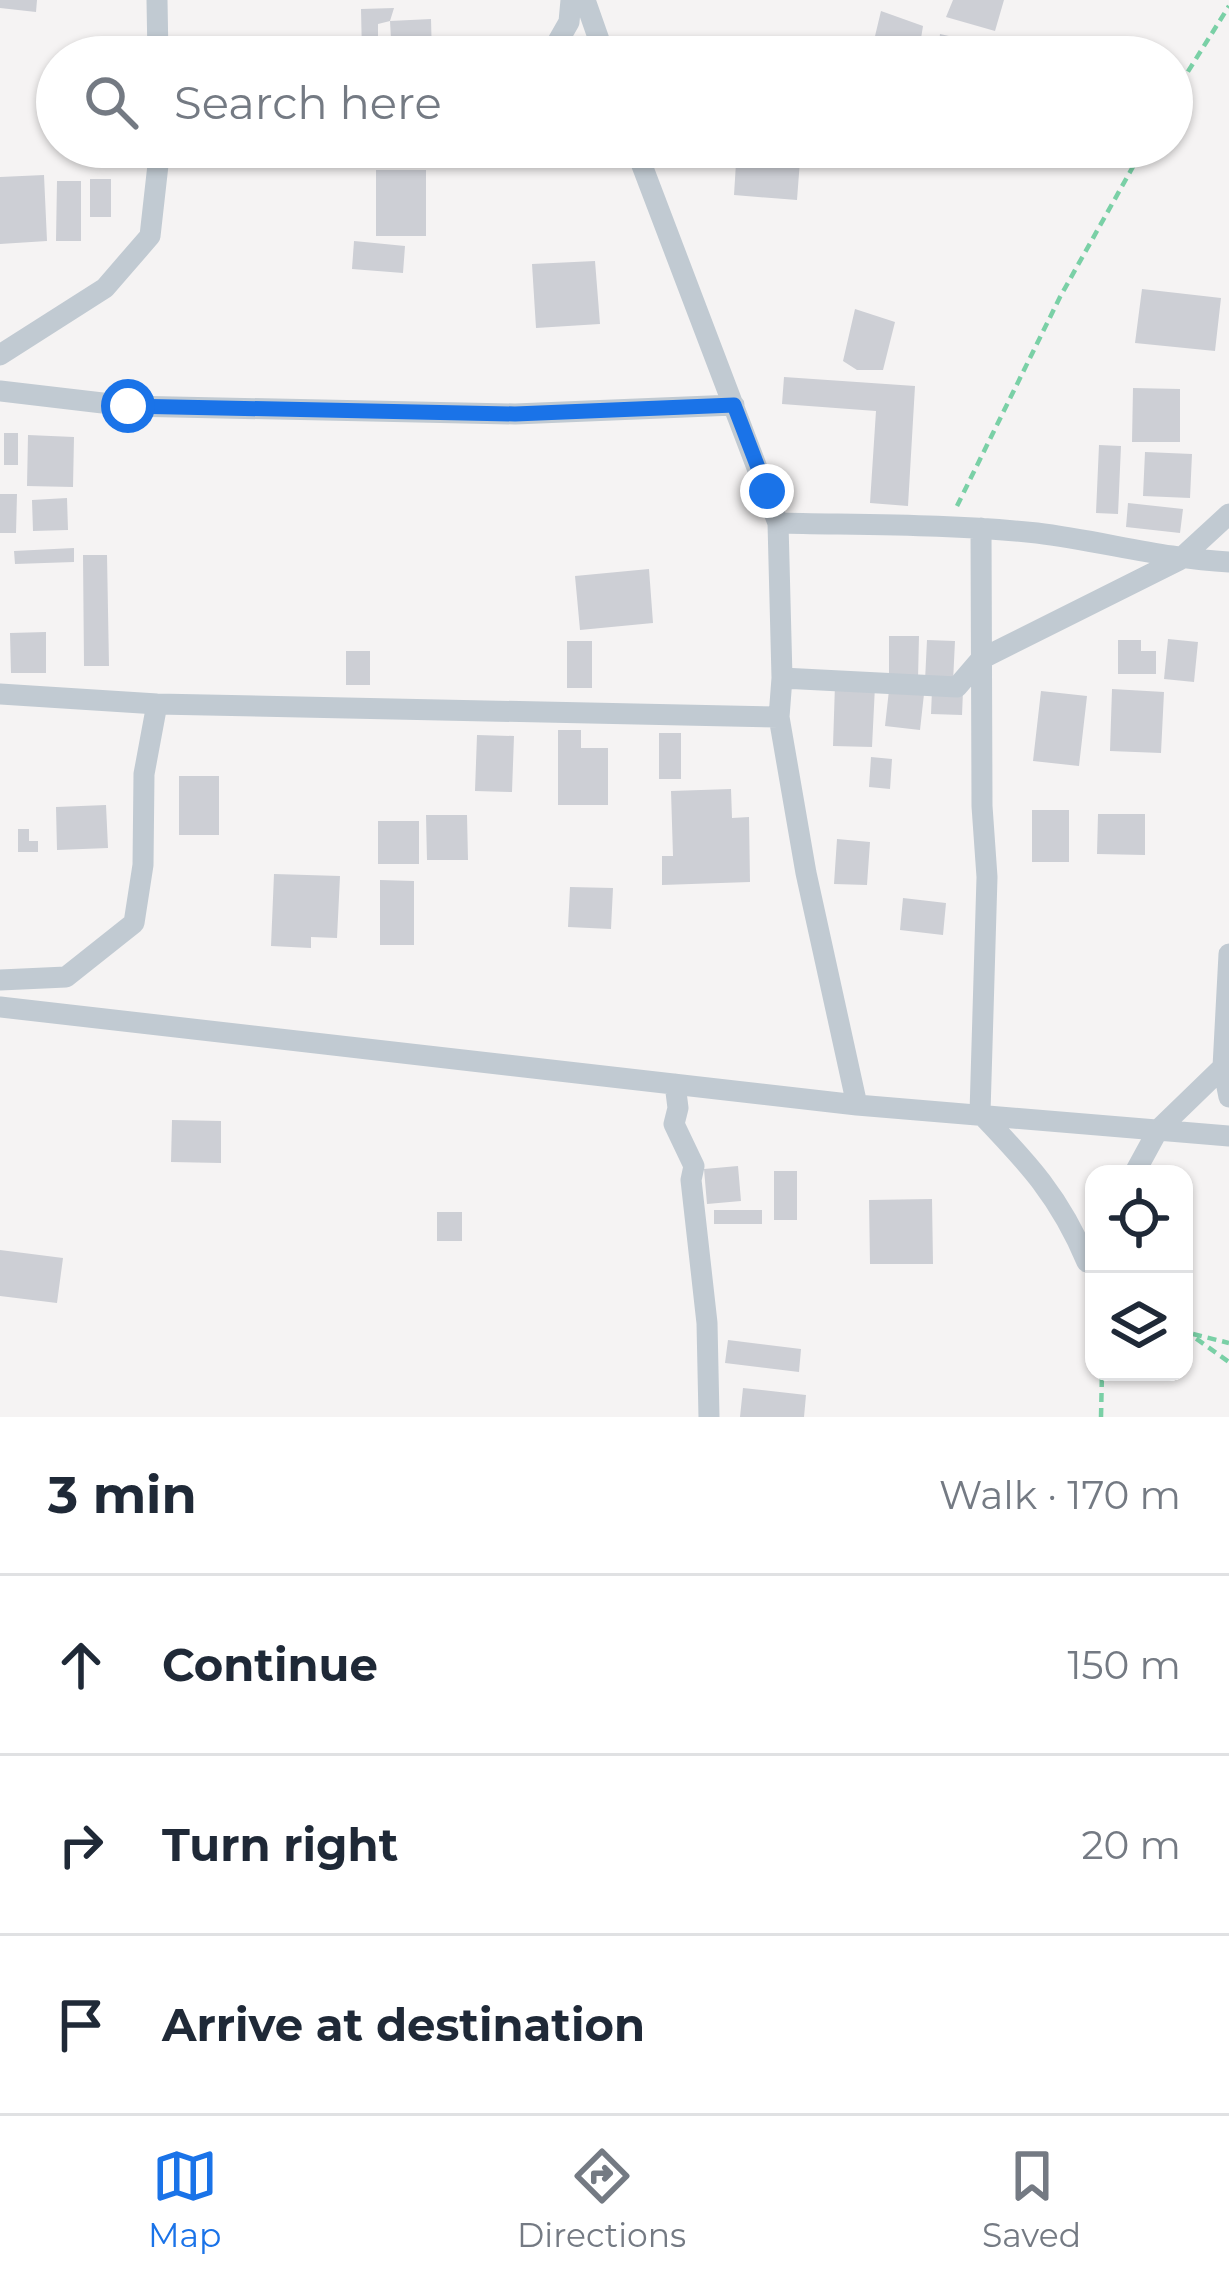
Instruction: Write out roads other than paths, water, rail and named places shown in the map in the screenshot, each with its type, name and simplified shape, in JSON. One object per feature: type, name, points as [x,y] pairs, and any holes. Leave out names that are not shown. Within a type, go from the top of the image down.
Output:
[{"type":"street","points":[[157,0],[158,36]]},
{"type":"street","points":[[561,36],[569,22],[571,0]]},
{"type":"street","points":[[585,0],[598,36]]},
{"type":"street","points":[[597,0],[597,32]]},
{"type":"street","points":[[0,356],[105,288],[151,236],[158,168]]},
{"type":"street","points":[[643,168],[778,524],[779,717],[806,873],[857,1105]]},
{"type":"street","points":[[0,391],[128,406],[492,414],[734,405]]},
{"type":"street","points":[[782,678],[957,687],[981,659],[1179,560],[1229,514]]},
{"type":"street","points":[[778,524],[981,528],[1090,541],[1179,560],[1229,562]]},
{"type":"street","points":[[981,528],[982,806],[987,877],[980,1113],[1034,1169],[1069,1217],[1085,1257]]},
{"type":"street","points":[[0,694],[158,704],[779,717]]},
{"type":"street","points":[[0,980],[66,977],[134,923],[143,866],[144,774],[158,704]]},
{"type":"street","points":[[1229,954],[1223,1067],[1229,1097]]},
{"type":"street","points":[[0,1007],[857,1105],[1229,1136]]},
{"type":"street","points":[[1139,1165],[1158,1130],[1223,1067]]},
{"type":"street","points":[[675,1084],[674,1124],[694,1166],[691,1180],[707,1323],[709,1417]]}]
